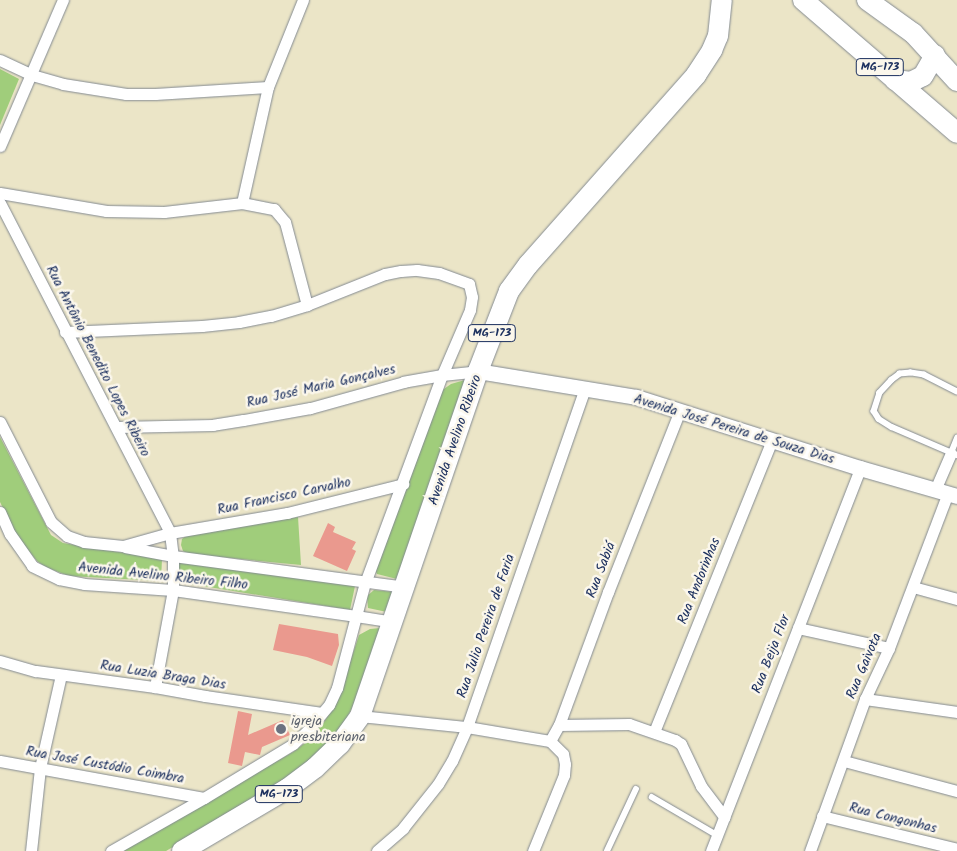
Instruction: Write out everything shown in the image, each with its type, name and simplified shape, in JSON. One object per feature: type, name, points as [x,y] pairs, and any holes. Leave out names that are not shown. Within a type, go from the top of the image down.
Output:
[{"type":"highway","name":"MG-173","points":[[803,0],[957,134]]},
{"type":"highway","points":[[867,0],[913,33],[957,81]]},
{"type":"highway","name":"Avenida Avelino Ribeiro","points":[[182,851],[287,789],[316,768],[340,744],[360,716],[406,587],[478,371],[509,291],[528,265],[696,75],[712,50],[718,36],[724,3]]},
{"type":"highway","name":"MG-173","points":[[895,80],[911,82],[922,76],[935,55]]},
{"type":"street","points":[[0,146],[63,0]]},
{"type":"street","points":[[242,203],[268,87],[303,0]]},
{"type":"street","points":[[0,60],[32,74],[63,84],[126,94],[268,87]]},
{"type":"street","points":[[0,193],[106,211],[164,212],[242,203],[274,209],[283,217],[307,305]]},
{"type":"street","name":"Rua Antônio Benedito Lopes Ribeiro","points":[[0,203],[170,533],[173,556],[173,590],[156,687]]},
{"type":"street","points":[[66,332],[202,326],[239,322],[307,305],[378,277],[401,271],[439,273],[465,281],[471,289],[470,310],[442,375],[365,583],[356,616]]},
{"type":"street","name":"Rua José Maria Gonçalves","points":[[116,428],[213,425],[310,408],[404,382],[478,371]]},
{"type":"street","name":"Avenida José Pereira de Souza Dias","points":[[478,371],[636,397],[860,468],[947,493]]},
{"type":"street","name":"Rua Julio Pereira de Faria","points":[[376,851],[403,828],[438,784],[452,761],[467,727],[585,389]]},
{"type":"street","name":"Rua Sabiá","points":[[550,740],[559,725],[608,592],[680,410]]},
{"type":"street","name":"Avenida Avelino Ribeiro Filho","points":[[0,422],[46,514],[56,529],[67,536],[84,542],[123,546],[173,556],[406,587]]},
{"type":"street","name":"Rua Andorinhas","points":[[654,732],[772,440]]},
{"type":"street","name":"Rua Gaivota","points":[[810,851],[844,761],[865,698],[889,648],[913,587],[947,493],[954,454]]},
{"type":"street","name":"Rua Beija Flor","points":[[711,851],[860,468]]},
{"type":"street","name":"Rua Francisco Carvalho","points":[[170,533],[287,513],[403,484]]},
{"type":"street","name":"Avenida Avelino Ribeiro Filho","points":[[0,512],[10,534],[23,554],[32,566],[44,573],[84,584],[173,590],[392,622]]},
{"type":"street","name":"Avenida Avelino Ribeiro Filho","points":[[123,546],[170,533]]},
{"type":"street","points":[[913,587],[957,600]]},
{"type":"street","name":"MG-173","points":[[111,851],[293,744],[307,731],[322,713],[337,688],[356,616]]},
{"type":"street","points":[[798,628],[889,648]]},
{"type":"street","name":"Rua Luzia Braga Dias","points":[[0,660],[36,671],[156,687],[322,713]]},
{"type":"street","points":[[31,851],[40,768],[61,675]]},
{"type":"street","points":[[865,698],[957,712]]},
{"type":"street","points":[[360,716],[467,727],[550,740],[562,754],[565,764],[564,775],[533,851]]},
{"type":"street","points":[[559,725],[616,722],[641,726],[681,744],[701,786],[724,817]]},
{"type":"street","name":"Rua José Custódio Coimbra","points":[[0,761],[204,798]]},
{"type":"street","points":[[844,761],[957,791]]},
{"type":"street","name":"Rua Congonhas","points":[[822,816],[957,849]]},
{"type":"lane","points":[[957,392],[924,375],[900,374],[880,393],[874,411],[879,418],[892,427],[954,454],[957,438]]},
{"type":"lane","points":[[607,851],[621,816],[636,789]]},
{"type":"lane","points":[[652,797],[717,835]]},
{"type":"green space","points":[[0,69],[19,79],[0,125]]},
{"type":"green space","points":[[465,380],[397,579],[377,574],[375,570],[441,391],[451,384]]},
{"type":"green space","points":[[0,437],[51,535],[63,543],[162,559],[161,581],[69,576],[45,567],[37,561],[17,537],[0,502]]},
{"type":"green space","points":[[298,517],[301,565],[189,554],[183,551],[181,545],[182,539],[187,535]]},
{"type":"green space","points":[[178,561],[355,586],[350,610],[178,582]]},
{"type":"green space","points":[[374,590],[394,592],[387,612],[368,608],[367,596]]},
{"type":"green space","points":[[380,628],[358,697],[343,725],[333,738],[290,778],[166,851],[118,851],[293,752],[305,743],[324,722],[337,701],[359,635],[370,629]]},
{"type":"building","points":[[328,523],[335,527],[333,532],[356,542],[352,549],[356,551],[347,571],[313,556]]},
{"type":"building","points":[[279,624],[338,634],[339,645],[332,666],[307,657],[273,650]]},
{"type":"building","points":[[238,711],[252,714],[248,735],[283,720],[290,735],[262,747],[260,755],[245,752],[242,766],[228,763]]},
{"type":"place","name":"igreja presbiteriana","points":[[281,729]]}]
